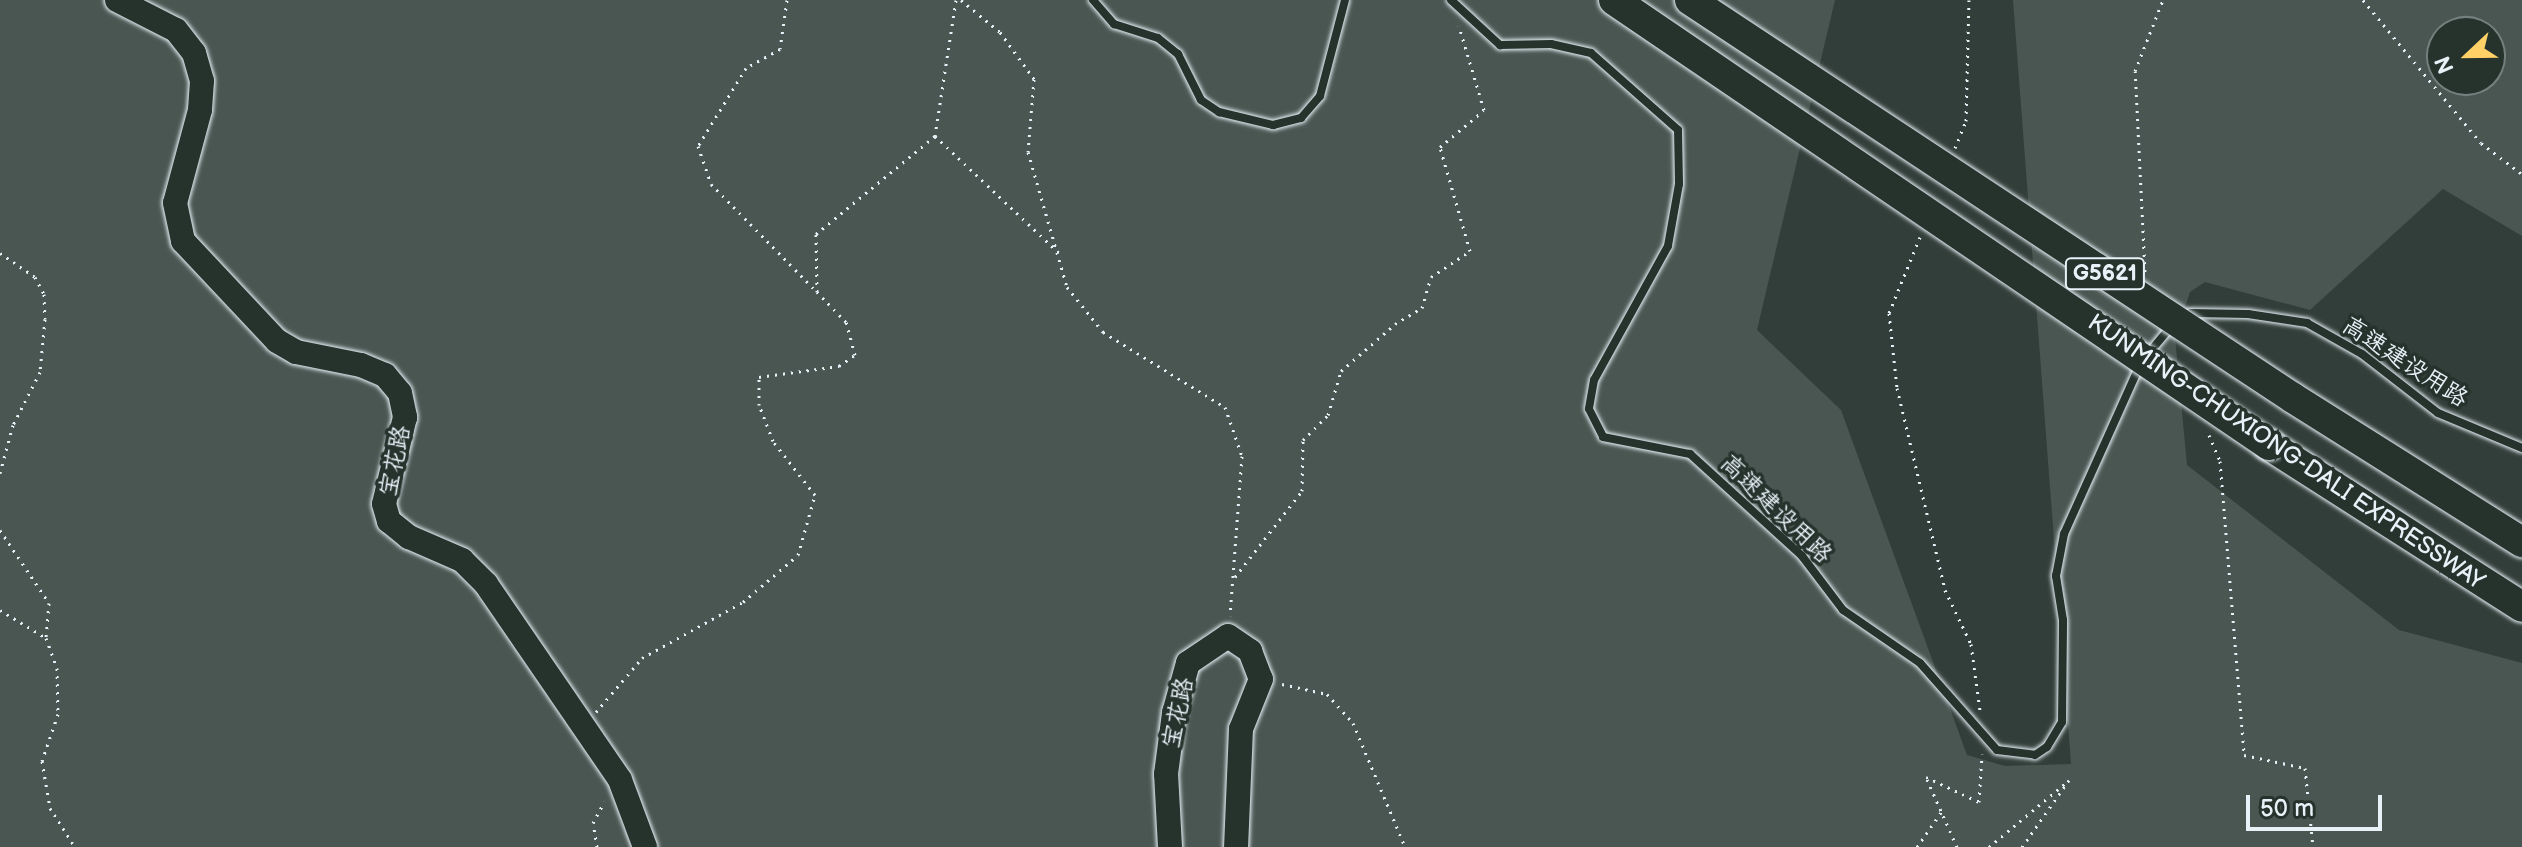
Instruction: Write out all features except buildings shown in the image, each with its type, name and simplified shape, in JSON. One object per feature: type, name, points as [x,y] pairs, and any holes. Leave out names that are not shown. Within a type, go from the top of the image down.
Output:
[{"type":"highway","name":"KUNMING-CHUXIONG-DALI EXPRESSWAY","points":[[1614,0],[2269,445],[2512,601]]},
{"type":"highway","name":"KUNMING-CHUXIONG-DALI EXPRESSWAY","points":[[1690,0],[2293,398],[2522,542]]},
{"type":"main road","name":"宝花路","points":[[117,0],[176,30],[194,53],[202,81],[200,110],[175,203],[183,241],[277,341],[296,352],[373,370],[400,393],[405,417],[384,504],[389,521],[409,537],[462,560],[486,584],[586,724],[624,791],[645,847]]},
{"type":"main road","name":"宝花路","points":[[1170,847],[1166,774],[1174,713],[1188,663],[1228,636]]},
{"type":"main road","points":[[1228,636],[1250,651],[1261,679],[1241,729],[1236,847]]},
{"type":"lane","points":[[1093,0],[1114,24],[1158,38],[1178,54],[1201,100],[1219,112],[1273,125],[1301,118],[1320,96],[1345,0]]},
{"type":"lane","name":"高速建设用路","points":[[1451,1],[1500,45],[1551,44],[1591,53],[1678,130],[1679,184],[1668,246],[1594,380],[1589,409],[1603,437],[1690,454],[1802,556],[1843,610],[1920,663],[1997,750],[2035,755],[2047,747],[2062,722],[2063,620],[2056,576],[2064,534],[2134,375],[2165,328],[2191,313],[2248,314],[2307,323],[2362,354],[2438,413],[2522,448]]},
{"type":"path","points":[[586,724],[642,658],[743,602],[798,555],[815,495],[773,441],[759,405],[759,377],[839,366],[855,355],[846,322],[711,184],[698,146],[746,68],[780,49],[787,0]]},
{"type":"path","points":[[817,292],[816,234],[935,136],[958,0],[1000,32],[1034,79],[1028,152],[1061,254],[1067,287],[1103,332],[1225,407],[1242,456],[1235,577],[1228,636]]},
{"type":"path","points":[[1954,150],[1966,121],[1969,0]]},
{"type":"path","points":[[2145,280],[2135,71],[2163,0]]},
{"type":"path","points":[[2363,0],[2481,143],[2522,174]]},
{"type":"path","points":[[1235,577],[1302,491],[1303,440],[1328,415],[1341,371],[1395,324],[1422,308],[1431,277],[1470,251],[1440,147],[1484,110],[1451,1]]},
{"type":"path","points":[[935,136],[1061,254]]},
{"type":"path","points":[[1925,224],[1889,313],[1897,388],[1945,590],[1971,644],[1983,734],[1979,802],[1926,777],[1957,847]]},
{"type":"path","points":[[0,253],[35,277],[44,294],[45,319],[40,372],[13,425],[0,473]]},
{"type":"path","points":[[2207,431],[2220,461],[2244,755],[2305,768],[2313,847]]},
{"type":"path","points":[[0,530],[49,603],[46,638],[57,668],[58,714],[42,761],[50,808],[75,847]]},
{"type":"path","points":[[0,610],[46,638]]},
{"type":"path","points":[[1261,679],[1327,694],[1353,723],[1405,847]]},
{"type":"path","points":[[1989,847],[2069,780],[2022,847]]},
{"type":"path","points":[[597,847],[593,823],[604,802],[624,791]]},
{"type":"path","points":[[1917,847],[1943,810]]},
{"type":"shaded area","points":[[0,0],[1835,0],[1757,330],[1841,410],[1967,755],[2005,766],[2071,764],[2013,0],[2522,0],[2522,236],[2443,189],[2310,310],[2205,282],[2190,292],[2175,338],[2187,465],[2399,630],[2522,663],[2522,847],[0,847]]}]
